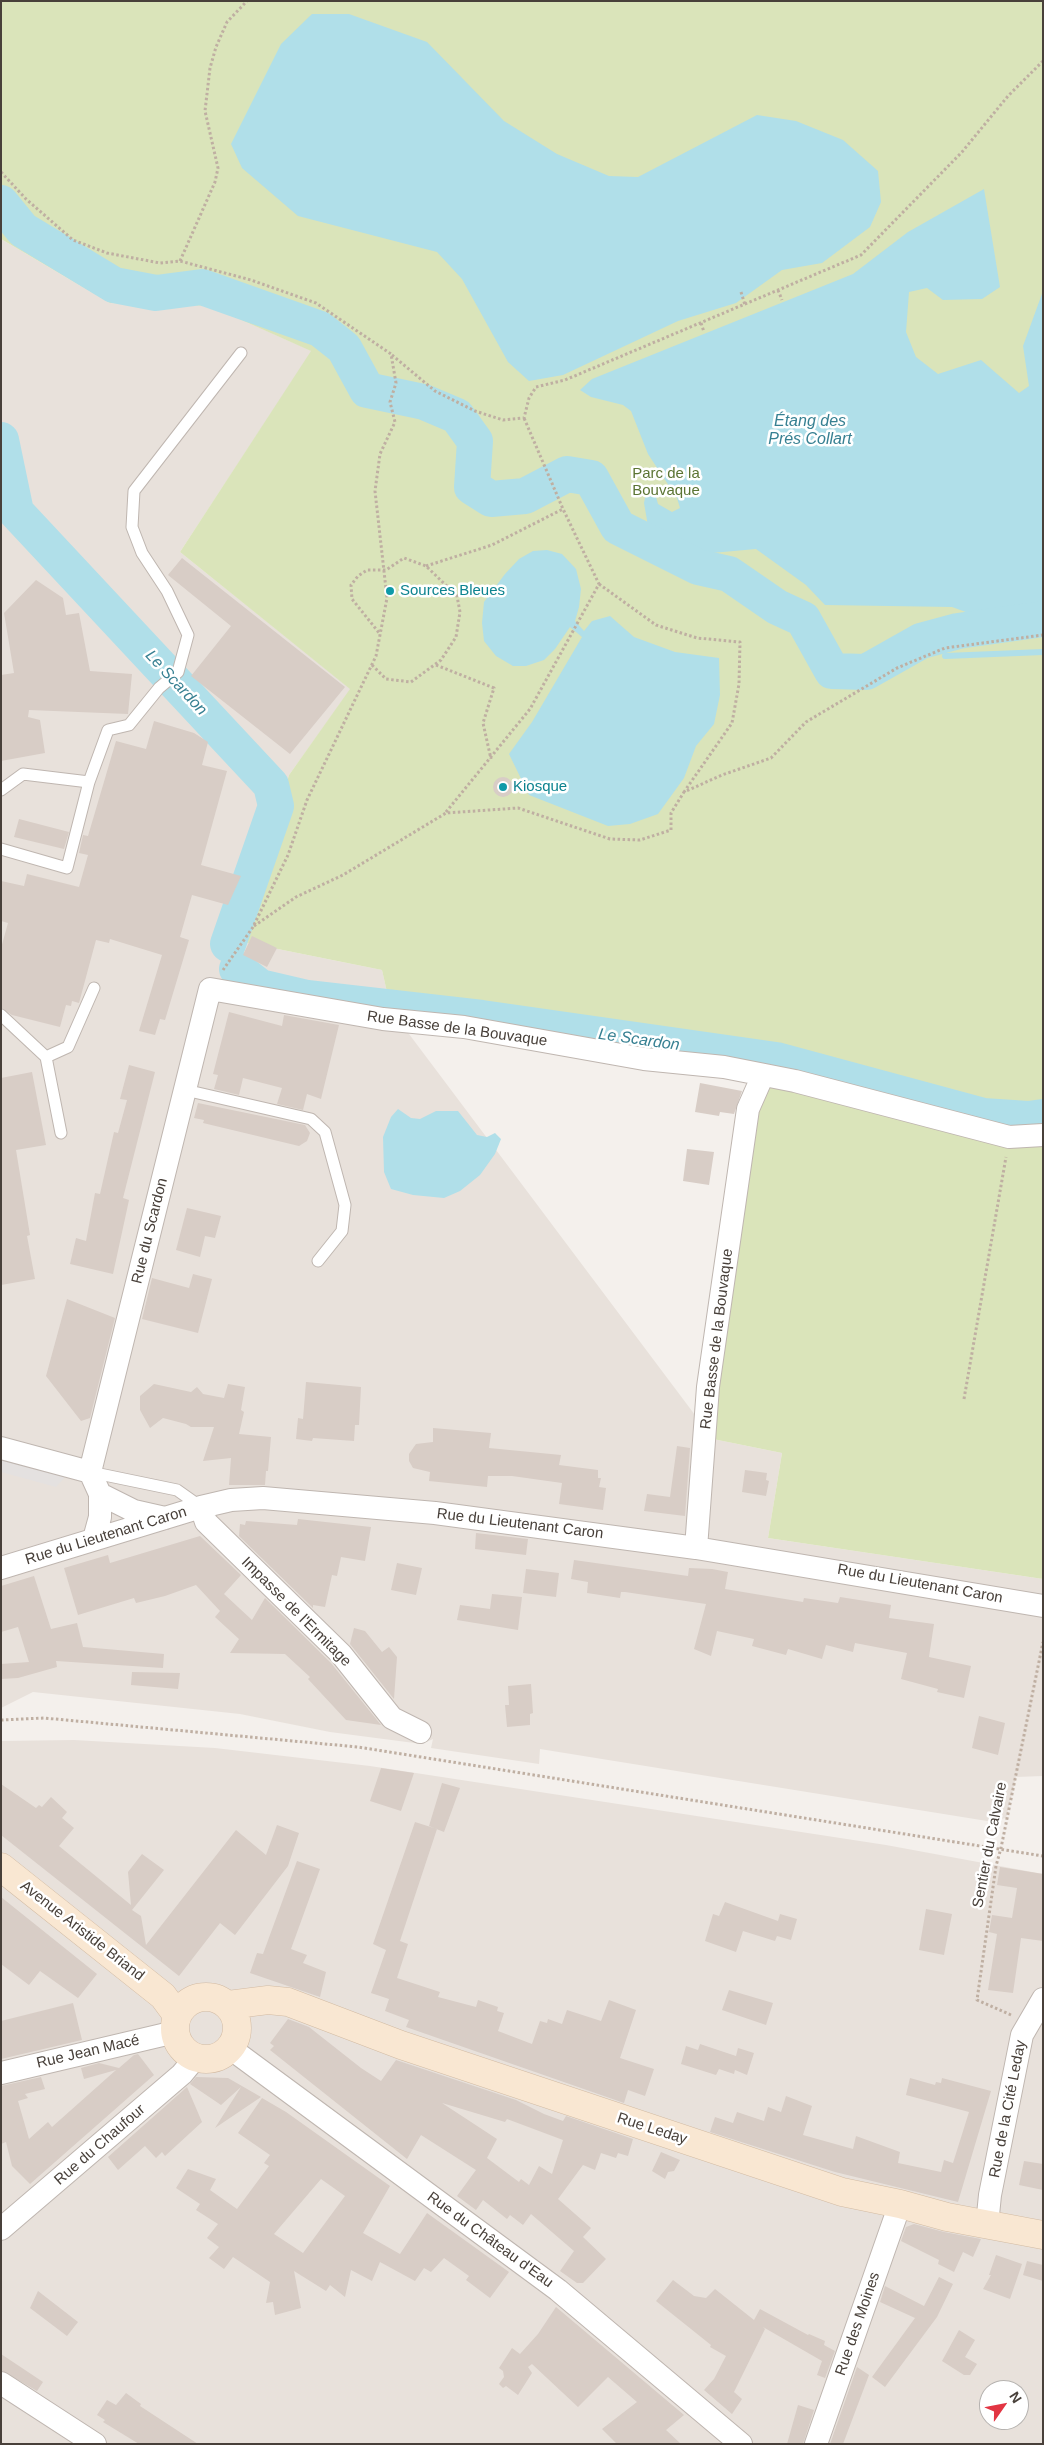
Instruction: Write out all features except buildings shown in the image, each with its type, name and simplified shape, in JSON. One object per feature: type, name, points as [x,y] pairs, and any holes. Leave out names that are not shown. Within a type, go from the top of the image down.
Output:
[{"type":"main road","name":"Avenue Aristide Briand","points":[[1,1867],[175,2012]]},
{"type":"main road","points":[[206,1996],[222,2000],[232,2026],[214,2058],[196,2057],[182,2048],[175,2012],[198,1997],[206,1996]]},
{"type":"main road","name":"Rue Leday","points":[[232,2026],[250,2011],[268,2000],[288,2002],[400,2045],[842,2192],[900,2204],[947,2217],[1043,2235]]},
{"type":"street","name":"Rue Basse de la Bouvaque","points":[[210,990],[373,1018],[464,1027],[644,1059],[724,1067],[795,1081],[1009,1137],[1043,1135]]},
{"type":"street","name":"Rue du Scardon","points":[[90,1472],[210,990]]},
{"type":"street","name":"Rue Basse de la Bouvaque","points":[[696,1548],[708,1387],[748,1109],[764,1075]]},
{"type":"street","points":[[1,1448],[90,1472],[100,1494],[100,1517],[94,1539]]},
{"type":"street","points":[[100,1494],[134,1510],[165,1518]]},
{"type":"street","name":"Rue du Lieutenant Caron","points":[[1,1568],[201,1507],[231,1500],[263,1498],[435,1513],[696,1548],[1043,1606]]},
{"type":"street","name":"Impasse de l'Ermitage","points":[[201,1507],[206,1522],[341,1654],[392,1718],[420,1732]]},
{"type":"street","name":"Rue de la Cité Leday","points":[[987,2224],[990,2195],[1022,2035],[1043,1999]]},
{"type":"street","name":"Rue Jean Macé","points":[[1,2073],[175,2012]]},
{"type":"street","name":"Rue du Château d'Eau","points":[[232,2026],[558,2290],[741,2444]]},
{"type":"street","name":"Rue du Chaufour","points":[[1,2229],[182,2074],[196,2057]]},
{"type":"street","name":"Rue des Moines","points":[[816,2444],[900,2204]]},
{"type":"street","points":[[1,2383],[95,2444]]},
{"type":"lane","points":[[1,850],[67,868],[89,782],[108,730],[129,725],[159,688],[178,672],[188,635],[168,591],[142,553],[132,527],[134,491],[241,353]]},
{"type":"lane","points":[[1,790],[23,774],[89,782]]},
{"type":"lane","points":[[46,1057],[68,1047],[94,988]]},
{"type":"lane","points":[[1,1015],[46,1057],[60,1133]]},
{"type":"lane","points":[[185,1090],[310,1119],[325,1132],[345,1205],[342,1231],[318,1261]]},
{"type":"lane","points":[[90,1472],[177,1490],[201,1507]]},
{"type":"path","points":[[180,261],[215,182],[218,168],[205,111],[210,68],[216,47],[227,22],[247,1]]},
{"type":"path","points":[[446,813],[518,808],[610,839],[640,840],[670,830],[671,813],[732,723],[739,684],[740,642],[697,638],[656,625],[599,584],[563,508],[524,418],[529,398],[536,387],[565,380],[861,255],[962,152],[1008,96],[1043,61]]},
{"type":"path","points":[[1,172],[26,199],[73,240],[107,253],[160,263],[180,261],[251,280],[316,303],[390,354],[435,391],[475,411],[503,420],[524,418]]},
{"type":"path","points":[[778,290],[782,300]]},
{"type":"path","points":[[741,292],[745,305]]},
{"type":"path","points":[[701,324],[704,332]]},
{"type":"path","points":[[210,990],[253,927],[288,855],[307,800],[376,656],[387,598],[386,570],[375,491],[380,454],[395,422],[390,402],[396,383],[390,354]]},
{"type":"path","points":[[426,566],[492,545],[563,508]]},
{"type":"path","points":[[372,665],[386,679],[412,682],[436,665],[442,660],[456,637],[460,612],[457,596],[426,566],[404,558],[386,570],[368,570],[358,576],[351,585],[352,599],[380,634]]},
{"type":"path","points":[[253,927],[296,897],[343,875],[446,813],[492,759],[530,709],[599,584]]},
{"type":"path","points":[[684,792],[722,775],[771,758],[806,722],[905,665],[945,648],[1043,635]]},
{"type":"path","points":[[436,665],[494,688],[483,723],[492,759]]},
{"type":"path","points":[[964,1399],[1009,1137]]},
{"type":"path","name":"Sentier du Calvaire","points":[[1028,2022],[977,2000],[989,1904],[1043,1642]]},
{"type":"path","points":[[1,1720],[44,1718],[358,1747],[1043,1856]]},
{"type":"shaded area","points":[[1,239],[110,303],[210,306],[312,351],[180,552],[351,689],[289,775],[238,941],[382,970],[391,1010],[713,1439],[782,1453],[768,1538],[1043,1579],[1043,1776],[1016,1777],[1006,1818],[987,1821],[540,1749],[539,1764],[431,1748],[433,1739],[422,1744],[330,1732],[240,1714],[33,1692],[1,1708]]},
{"type":"shaded area","points":[[1,1459],[67,1475],[56,1487],[1,1472]]},
{"type":"shaded area","points":[[74,1740],[215,1748],[370,1766],[886,1845],[1043,1874],[1043,2444],[1,2444],[1,1741]]},
{"type":"green space","name":"Parc de la Bouvaque","points":[[1,1],[1043,1],[1043,1579],[768,1538],[782,1453],[713,1439],[753,1067],[391,1010],[382,970],[238,941],[289,775],[350,689],[180,552],[311,351],[210,306],[110,303],[1,239]]},
{"type":"water","points":[[312,14],[349,14],[427,42],[504,121],[557,154],[609,176],[638,177],[757,115],[796,121],[843,140],[878,171],[881,202],[870,227],[822,263],[782,270],[736,303],[678,321],[563,375],[529,381],[508,362],[462,279],[437,252],[298,216],[242,168],[231,144],[281,44]]},
{"type":"water","name":"Étang des Prés Collart","points":[[984,189],[1000,287],[982,299],[943,300],[927,288],[909,292],[906,332],[916,357],[938,374],[981,360],[1019,393],[1029,386],[1023,346],[1043,291],[1043,604],[974,615],[952,607],[825,605],[806,585],[756,549],[701,554],[648,526],[644,503],[647,489],[654,490],[658,504],[672,512],[680,508],[677,498],[648,454],[631,411],[623,405],[591,397],[580,390],[592,379],[853,274],[908,232]]},
{"type":"water","points":[[547,550],[562,554],[576,569],[581,589],[575,621],[584,631],[592,621],[610,616],[634,637],[675,652],[719,658],[720,695],[714,724],[696,746],[684,778],[658,814],[630,824],[608,826],[529,795],[509,754],[532,722],[582,637],[570,627],[555,649],[544,660],[526,666],[513,666],[496,656],[484,641],[482,623],[484,602],[519,559],[533,551]]},
{"type":"water","points":[[398,1109],[411,1118],[420,1119],[436,1111],[458,1111],[477,1135],[487,1137],[495,1133],[501,1139],[495,1154],[480,1175],[460,1191],[444,1198],[413,1195],[391,1189],[384,1172],[383,1137],[391,1117]]},
{"type":"waterway","points":[[1,203],[23,230],[114,285],[156,293],[202,287],[320,329],[344,348],[367,390],[424,402],[457,416],[475,441],[472,487],[491,499],[525,496],[567,474],[591,478],[618,527],[698,567],[729,574],[777,607],[803,619],[832,671],[866,672],[921,641],[958,631],[1043,619]]},
{"type":"waterway","name":"Le Scardon","points":[[1,440],[16,512],[271,785],[276,806],[228,944]]},
{"type":"waterway","points":[[921,641],[927,645]]},
{"type":"waterway","points":[[945,656],[1043,652]]},
{"type":"waterway","name":"Le Scardon","points":[[237,969],[260,987],[307,998],[482,1018],[776,1060],[983,1116],[1028,1119],[1043,1117]]},
{"type":"place","name":"Sources Bleues","points":[[390,591]]},
{"type":"place","name":"Kiosque","points":[[503,787]]}]
